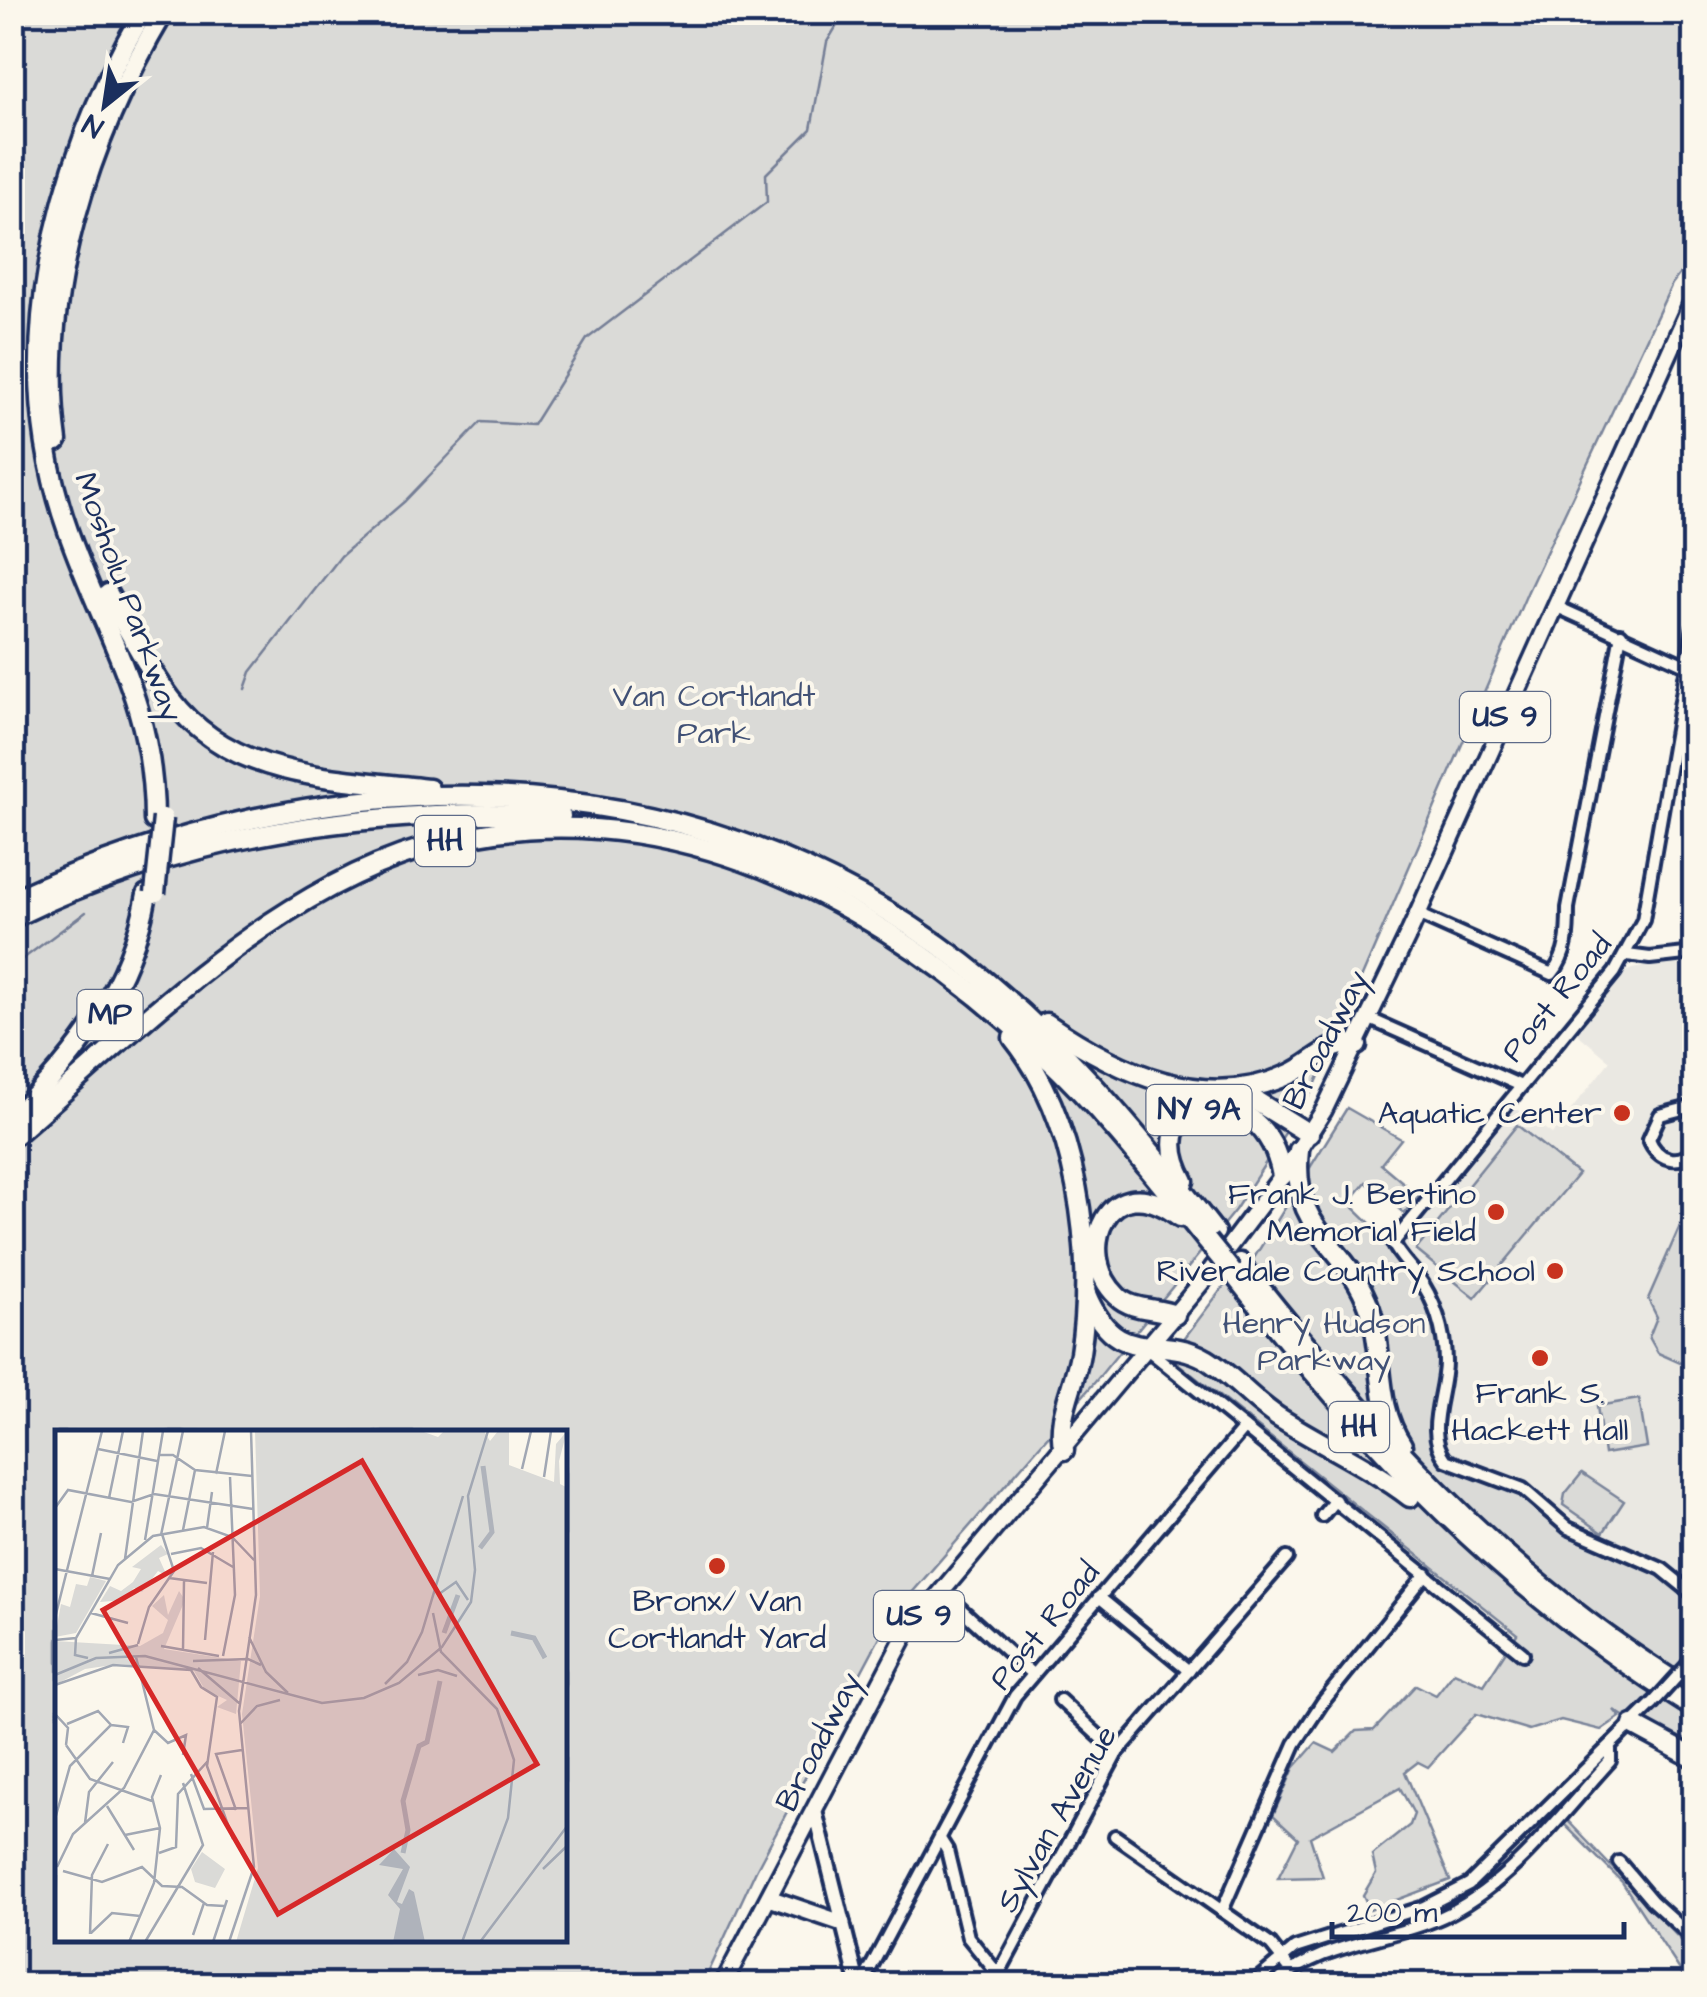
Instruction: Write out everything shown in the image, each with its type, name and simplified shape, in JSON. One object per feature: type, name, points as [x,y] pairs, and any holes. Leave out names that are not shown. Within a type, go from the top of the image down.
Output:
[{"type":"highway","name":"Mosholu Parkway","points":[[144,12],[105,86],[66,192],[45,290],[40,370],[56,493],[80,564],[136,694],[159,819]]},
{"type":"highway","name":"Mosholu Parkway","points":[[20,1115],[56,1076],[101,1015],[132,952],[151,893],[159,819],[152,712],[80,532],[60,460],[54,406],[56,321],[72,236],[117,101],[164,12]]},
{"type":"highway","points":[[108,594],[180,710],[206,734],[242,757],[286,772],[504,798]]},
{"type":"highway","name":"HH","points":[[12,900],[137,850],[230,823],[358,802],[504,798],[614,806],[760,846],[822,873],[876,905],[1092,1084],[1200,1213],[1211,1236]]},
{"type":"highway","points":[[12,918],[130,870],[217,844],[306,826],[396,816],[498,812],[607,820],[648,833]]},
{"type":"highway","name":"HH","points":[[12,1137],[20,1115],[291,911],[354,875],[414,850],[497,831],[570,826],[648,833],[718,851],[810,888],[983,991],[1211,1236],[1353,1421],[1464,1536],[1544,1606],[1694,1708]]},
{"type":"highway","points":[[983,991],[1114,1066],[1156,1082],[1248,1097],[1304,1142],[1298,1187],[1303,1208],[1362,1289],[1374,1325],[1388,1420],[1431,1487]]},
{"type":"highway","points":[[983,991],[1028,1059],[1060,1119],[1077,1207],[1083,1279],[1080,1353],[1060,1431],[1064,1450]]},
{"type":"highway","points":[[1204,1088],[1272,1082],[1336,1044],[1357,1045]]},
{"type":"highway","name":"NY 9A","points":[[1200,1213],[1170,1147],[1176,1127],[1194,1111],[1228,1108],[1256,1118],[1268,1135],[1282,1176]]},
{"type":"highway","points":[[1175,1316],[1132,1305],[1110,1287],[1100,1254],[1105,1218],[1117,1203],[1143,1197],[1211,1236]]},
{"type":"highway","name":"HH","points":[[1236,1268],[1431,1487],[1550,1594],[1694,1694]]},
{"type":"highway","points":[[1083,1279],[1100,1319],[1128,1343],[1148,1349],[1182,1350],[1206,1359],[1272,1413],[1386,1479],[1464,1536]]},
{"type":"highway","points":[[1633,1724],[1694,1758]]},
{"type":"main road","name":"Broadway","points":[[723,1984],[901,1643],[940,1591],[1175,1316],[1304,1142],[1370,1019],[1694,298]]},
{"type":"main road","points":[[769,1898],[842,1922]]},
{"type":"street","points":[[1555,606],[1691,667]]},
{"type":"street","name":"Post Road","points":[[1694,626],[1691,667],[1643,920],[1627,955],[1393,1243],[1428,1294],[1444,1338],[1444,1382],[1436,1428],[1440,1453],[1446,1460],[1523,1489],[1568,1528],[1671,1574],[1694,1595]]},
{"type":"street","points":[[1417,914],[1552,974],[1566,947],[1568,908],[1621,634]]},
{"type":"street","points":[[1627,955],[1650,958],[1694,953]]},
{"type":"street","points":[[1370,1019],[1518,1086]]},
{"type":"street","points":[[1694,1106],[1660,1115],[1649,1139],[1655,1151],[1671,1160],[1681,1160],[1694,1150]]},
{"type":"street","points":[[1148,1349],[1523,1654]]},
{"type":"street","name":"Post Road","points":[[860,1984],[1015,1696],[1244,1428]]},
{"type":"street","points":[[1322,1516],[1335,1500]]},
{"type":"street","name":"Sylvan Avenue","points":[[1002,1980],[1117,1753],[1287,1558]]},
{"type":"street","points":[[1222,1910],[1295,1744],[1322,1703],[1426,1574]]},
{"type":"street","points":[[940,1591],[1032,1674]]},
{"type":"street","points":[[1099,1598],[1189,1671]]},
{"type":"street","points":[[1252,1984],[1282,1956],[1309,1942],[1433,1903],[1484,1872],[1600,1751],[1610,1748],[1694,1658]]},
{"type":"street","points":[[1060,1700],[1117,1753]]},
{"type":"street","points":[[1275,1984],[1314,1958],[1438,1918],[1494,1883],[1610,1761],[1610,1748]]},
{"type":"street","points":[[1559,1794],[1570,1805]]},
{"type":"street","points":[[816,1811],[860,1984]]},
{"type":"street","points":[[1115,1836],[1222,1910],[1282,1956],[1291,1970]]},
{"type":"street","points":[[940,1839],[968,1938],[1002,1980]]},
{"type":"street","points":[[1618,1862],[1694,1939]]},
{"type":"street","points":[[1433,1903],[1438,1918]]},
{"type":"shaded area","name":"Riverdale Country School","points":[[1694,956],[1694,1587],[1667,1566],[1597,1537],[1524,1481],[1463,1465],[1450,1457],[1440,1430],[1443,1330],[1400,1248],[1513,1106],[1552,1134],[1610,1061],[1574,1031],[1615,977],[1632,969]]},
{"type":"green space","name":"Van Cortlandt Park","points":[[12,13],[1694,13],[1694,255],[1672,284],[1528,591],[1313,1090],[1235,1210],[1095,1382],[890,1618],[756,1870],[703,1984],[13,1984]]},
{"type":"green space","name":"Henry Hudson Parkway","points":[[1347,1108],[1401,1139],[1381,1164],[1419,1196],[1404,1213],[1366,1182],[1349,1203],[1403,1261],[1430,1316],[1439,1377],[1439,1456],[1451,1467],[1510,1487],[1533,1500],[1560,1526],[1610,1554],[1658,1571],[1694,1604],[1694,1762],[1614,1710],[1620,1717],[1601,1730],[1561,1720],[1529,1730],[1476,1714],[1428,1767],[1418,1762],[1405,1772],[1450,1880],[1370,1910],[1363,1895],[1376,1873],[1372,1855],[1410,1825],[1414,1814],[1400,1788],[1310,1837],[1323,1877],[1278,1878],[1298,1838],[1273,1815],[1294,1768],[1316,1743],[1335,1752],[1356,1731],[1374,1730],[1416,1685],[1436,1695],[1454,1672],[1484,1685],[1517,1634],[1170,1357],[1224,1286],[1254,1258]]},
{"type":"green space","name":"Frank J. Bertino Memorial Field","points":[[1517,1125],[1578,1174],[1475,1298],[1416,1250]]},
{"type":"green space","points":[[1694,1194],[1694,1369],[1658,1353],[1649,1337],[1657,1317],[1648,1299]]},
{"type":"green space","points":[[1639,1399],[1647,1447],[1604,1454],[1597,1406]]},
{"type":"green space","points":[[1582,1473],[1624,1501],[1603,1533],[1563,1505],[1565,1494]]},
{"type":"green space","points":[[1568,1821],[1694,1954],[1694,1984],[1689,1984],[1622,1882],[1564,1824]]},
{"type":"waterway","points":[[245,689],[251,672],[341,556],[405,501],[481,422],[533,425],[587,339],[767,202],[766,174],[811,129],[827,42],[845,12]]},
{"type":"waterway","points":[[12,967],[86,912]]},
{"type":"place","name":"Aquatic Center","points":[[1622,1113]]},
{"type":"place","name":"Frank J. Bertino Memorial Field","points":[[1496,1212]]},
{"type":"place","name":"Riverdale Country School","points":[[1555,1271]]},
{"type":"place","name":"Frank S. Hackett Hall","points":[[1540,1358]]},
{"type":"place","name":"Bronx/ Van Cortlandt Yard","points":[[717,1566]]}]
